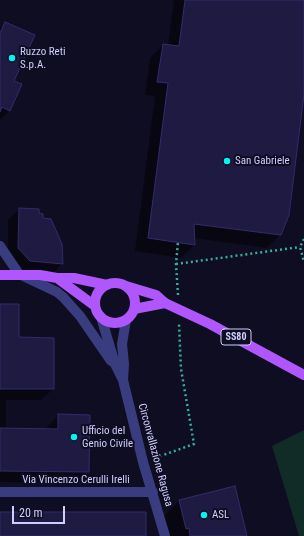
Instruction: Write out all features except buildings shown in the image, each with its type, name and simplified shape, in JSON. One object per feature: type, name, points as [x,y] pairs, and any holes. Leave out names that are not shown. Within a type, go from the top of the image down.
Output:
[{"type":"main road","name":"SS80","points":[[0,275],[19,274],[40,275],[57,278],[74,278],[107,285],[120,284],[156,295],[165,303],[215,326],[304,375]]},
{"type":"main road","name":"SS80","points":[[57,278],[95,306],[101,317]]},
{"type":"main road","points":[[95,306],[98,293],[107,285]]},
{"type":"main road","points":[[125,286],[134,297],[134,310]]},
{"type":"main road","points":[[101,317],[113,323],[126,320],[134,310],[165,303]]},
{"type":"street","points":[[0,246],[19,274]]},
{"type":"street","name":"Circonvallazione Ragusa","points":[[19,274],[57,292],[63,297],[80,316],[123,380]]},
{"type":"street","name":"Circonvallazione Ragusa","points":[[101,317],[115,364],[123,380],[143,462],[165,536]]},
{"type":"street","name":"Circonvallazione Ragusa","points":[[123,380],[124,364],[122,344],[126,320]]},
{"type":"street","name":"Via Vincenzo Cerulli Irelli","points":[[0,492],[153,492]]},
{"type":"path","points":[[304,239],[300,247],[304,262]]},
{"type":"path","points":[[178,242],[176,264],[178,302]]},
{"type":"path","points":[[176,264],[300,247]]},
{"type":"path","points":[[143,462],[194,444],[181,369],[179,317]]},
{"type":"green space","points":[[304,430],[304,536],[299,536],[272,446]]},
{"type":"place","name":"Ruzzo Reti S.p.A.","points":[[12,58]]},
{"type":"place","name":"San Gabriele","points":[[227,161]]},
{"type":"place","name":"Ufficio del Genio Civile","points":[[74,437]]},
{"type":"place","name":"ASL","points":[[204,515]]}]
